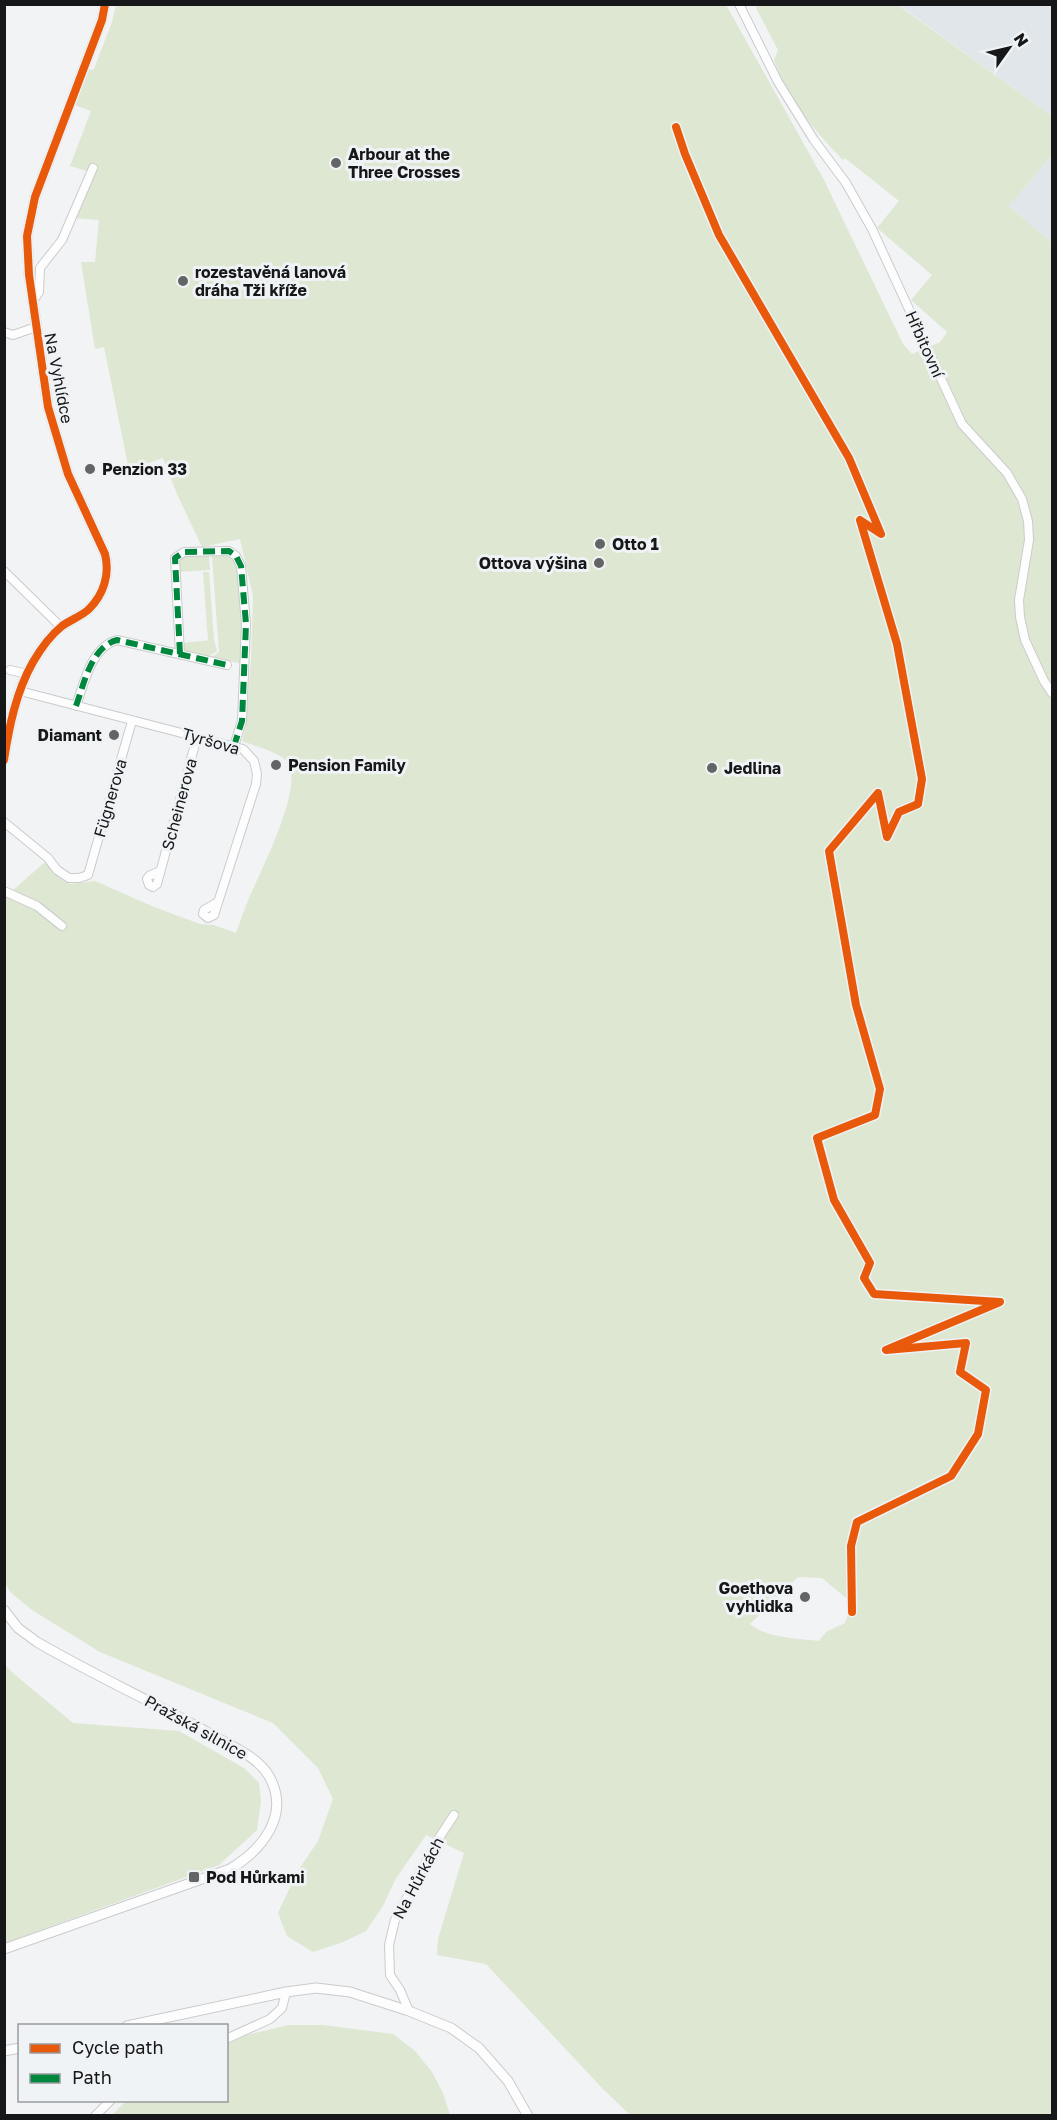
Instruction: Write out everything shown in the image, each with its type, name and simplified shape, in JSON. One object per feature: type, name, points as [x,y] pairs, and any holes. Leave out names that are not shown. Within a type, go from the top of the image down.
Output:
[{"type":"street","name":"Na Vyhlídce","points":[[4,760],[12,719],[27,674],[40,651],[61,627],[89,609],[102,593],[108,564],[99,537],[68,474],[48,406],[36,327],[27,236],[35,197],[102,20],[105,4]]},
{"type":"street","name":"Hřbitovní","points":[[739,4],[778,82],[814,140],[846,183],[872,229],[962,424],[1006,473],[1022,499],[1028,521],[1029,540],[1019,600],[1020,617],[1025,640],[1044,681],[1053,693]]},
{"type":"street","points":[[33,301],[39,292],[40,268],[62,240],[93,168]]},
{"type":"street","points":[[4,332],[13,335],[36,327]]},
{"type":"street","points":[[180,654],[175,558],[184,552],[225,550],[233,553],[241,566],[246,624],[242,721],[234,747]]},
{"type":"street","points":[[4,572],[61,627]]},
{"type":"street","points":[[76,706],[94,660],[111,642],[117,640],[227,665]]},
{"type":"street","points":[[4,662],[7,673],[27,674]]},
{"type":"street","name":"Tyršova","points":[[21,691],[247,752],[254,761],[257,774],[256,784],[218,902]]},
{"type":"street","name":"Fügnerova","points":[[4,822],[69,878],[79,878],[88,874],[132,721]]},
{"type":"street","name":"Scheinerova","points":[[160,871],[197,737]]},
{"type":"street","points":[[4,891],[37,906],[62,926]]},
{"type":"street","name":"Pražská silnice","points":[[4,1610],[18,1628],[37,1642],[254,1759],[268,1775],[277,1796],[275,1818],[264,1842],[248,1858],[230,1869],[4,1949]]},
{"type":"street","name":"Na Hůrkách","points":[[409,2011],[400,1990],[390,1975],[389,1945],[394,1920],[437,1841],[454,1815]]},
{"type":"street","points":[[132,2024],[286,1992],[316,1988],[350,1992],[409,2011],[451,2028],[479,2048],[508,2081],[528,2115]]},
{"type":"street","points":[[228,2037],[270,2019],[282,2008],[286,1992]]},
{"type":"street","points":[[95,2115],[109,2102]]},
{"type":"shaded area","points":[[899,5],[1052,5],[1052,116]]},
{"type":"shaded area","points":[[1052,155],[1052,243],[1009,206]]},
{"type":"green space","points":[[758,4],[898,5],[1052,116],[1052,155],[1009,206],[1052,243],[1052,2115],[630,2115],[486,1964],[437,1955],[438,1939],[464,1853],[426,1835],[395,1880],[383,1906],[366,1931],[313,1952],[287,1936],[278,1913],[297,1872],[318,1841],[333,1799],[318,1768],[273,1723],[100,1652],[32,1610],[10,1592],[5,1582],[4,890],[12,891],[45,862],[62,880],[71,884],[95,881],[200,924],[214,925],[236,933],[279,830],[290,791],[291,775],[285,759],[242,741],[246,726],[253,596],[240,539],[202,547],[163,458],[129,470],[104,347],[95,349],[81,262],[95,262],[99,220],[74,218],[94,173],[70,166],[91,111],[75,105],[89,70],[94,69],[116,5],[726,5],[823,178],[903,344],[912,354],[940,342],[947,332],[911,300],[932,275],[877,228],[899,201],[845,158],[843,160],[803,114],[780,75],[774,60],[778,50],[756,8]],"holes":[[[798,1577],[822,1578],[852,1603],[845,1623],[826,1632],[819,1641],[773,1635],[756,1629],[750,1624]]]},
{"type":"green space","points":[[221,553],[228,554],[237,562],[243,622],[243,664],[212,657],[219,652],[212,556]]},
{"type":"green space","points":[[184,555],[209,556],[210,570],[177,572],[178,559]]},
{"type":"green space","points":[[203,572],[209,572],[214,640],[217,651],[208,657],[182,650],[182,643],[213,640],[208,640]]},
{"type":"green space","points":[[4,1664],[73,1723],[179,1731],[244,1768],[259,1783],[261,1801],[257,1830],[219,1865],[5,1943]]},
{"type":"green space","points":[[289,2025],[323,2025],[393,2034],[415,2051],[432,2072],[443,2093],[450,2115],[112,2115],[125,2102],[228,2102],[228,2044],[247,2035]]},
{"type":"marked path","points":[[180,654],[175,558],[184,552],[229,551],[236,556],[241,566],[246,624],[242,721],[234,746]]},
{"type":"marked path","points":[[76,706],[95,658],[108,644],[117,640],[227,665]]},
{"type":"cycle path","points":[[4,760],[14,710],[27,673],[46,643],[58,630],[86,611],[99,597],[107,569],[105,554],[68,474],[48,407],[29,275],[27,236],[35,197],[102,20],[105,4]]},
{"type":"cycle path","points":[[676,127],[719,235],[849,458],[881,534],[860,520],[897,644],[922,779],[918,804],[899,812],[887,837],[878,793],[829,851],[856,1005],[880,1089],[875,1115],[817,1138],[834,1200],[870,1263],[864,1278],[874,1294],[1000,1302],[886,1350],[966,1343],[960,1372],[986,1390],[978,1434],[951,1476],[857,1522],[851,1546],[852,1612]]},
{"type":"place","name":"Arbour at the Three Crosses","points":[[336,163]]},
{"type":"place","name":"rozestavěná lanová dráha Tži kříže","points":[[183,281]]},
{"type":"place","name":"Penzion 33","points":[[90,469]]},
{"type":"place","name":"Otto 1","points":[[600,544]]},
{"type":"place","name":"Ottova výšina","points":[[599,563]]},
{"type":"place","name":"Diamant","points":[[114,735]]},
{"type":"place","name":"Pension Family","points":[[276,765]]},
{"type":"place","name":"Jedlina","points":[[712,768]]},
{"type":"place","name":"Goethova vyhlidka","points":[[805,1597]]},
{"type":"place","name":"Pod Hůrkami","points":[[194,1877]]}]
